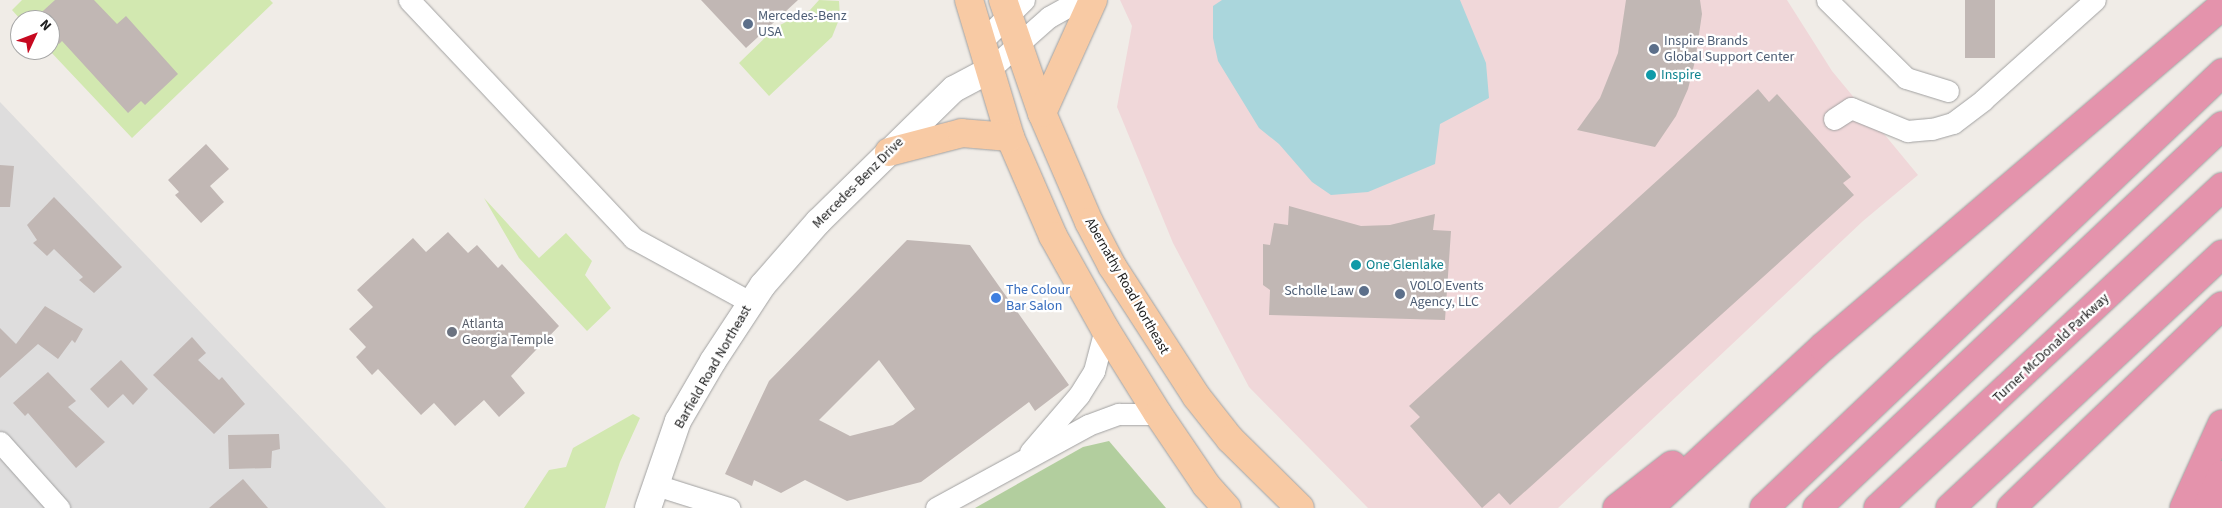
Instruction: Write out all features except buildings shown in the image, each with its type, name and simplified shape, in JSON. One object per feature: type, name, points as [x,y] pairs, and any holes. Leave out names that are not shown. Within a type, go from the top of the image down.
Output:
[{"type":"highway","points":[[1650,508],[1823,347],[2222,6]]},
{"type":"highway","points":[[1764,508],[2222,73]]},
{"type":"highway","points":[[1817,508],[2222,126]]},
{"type":"highway","name":"Turner McDonald Parkway","points":[[1878,508],[2222,187]]},
{"type":"highway","points":[[1950,508],[2222,254]]},
{"type":"highway","points":[[2011,508],[2222,306]]},
{"type":"highway","points":[[1617,508],[1823,347]]},
{"type":"highway","points":[[2184,508],[2222,424]]},
{"type":"highway","points":[[2207,508],[2222,475]]},
{"type":"main road","points":[[969,0],[1010,137],[1054,236],[1104,329],[1158,414],[1206,485],[1227,508]]},
{"type":"main road","points":[[1042,113],[1093,0]]},
{"type":"main road","name":"Abernathy Road Northeast","points":[[1011,4],[1016,44],[1042,113],[1089,222],[1166,353],[1230,439],[1300,508]]},
{"type":"main road","points":[[889,152],[962,132],[1010,137]]},
{"type":"street","points":[[409,0],[632,238],[757,293]]},
{"type":"street","points":[[989,70],[1048,17],[1080,0]]},
{"type":"street","points":[[1827,0],[1906,78],[1948,91]]},
{"type":"street","points":[[1834,119],[1851,108],[1907,131],[1932,129],[1953,123],[1983,100],[2094,0]]},
{"type":"street","points":[[981,42],[1011,4]]},
{"type":"street","name":"Mercedes-Benz Drive","points":[[757,293],[787,255],[958,85],[981,42]]},
{"type":"street","name":"Mercedes-Benz Drive","points":[[958,85],[989,70]]},
{"type":"street","name":"Barfield Road Northeast","points":[[652,496],[678,421],[757,293]]},
{"type":"street","points":[[1020,463],[1079,395],[1094,371],[1104,329]]},
{"type":"street","points":[[936,508],[1088,426],[1119,414],[1158,414]]},
{"type":"street","points":[[0,442],[59,508]]},
{"type":"street","points":[[652,496],[729,508]]},
{"type":"shaded area","points":[[1120,0],[1787,0],[1832,71],[1918,175],[1863,221],[1558,508],[1368,508],[1249,387],[1173,243],[1117,107],[1132,26]]},
{"type":"shaded area","points":[[0,102],[347,466],[386,508],[0,508]]},
{"type":"green space","points":[[22,0],[270,0],[273,3],[132,138],[58,60],[60,60],[60,10],[12,10]]},
{"type":"green space","points":[[819,0],[839,1],[840,17],[832,37],[769,96],[739,63],[776,27],[810,10]]},
{"type":"green space","points":[[484,198],[539,258],[566,233],[592,261],[585,275],[611,308],[587,331],[519,258]]},
{"type":"green space","points":[[633,414],[640,418],[620,462],[605,508],[524,508],[549,470],[566,467],[573,448]]},
{"type":"green space","points":[[1109,441],[1166,508],[975,508],[1083,447]]},
{"type":"water","points":[[1222,0],[1460,0],[1486,63],[1489,98],[1440,124],[1435,164],[1368,192],[1331,195],[1312,182],[1279,144],[1259,128],[1218,61],[1213,38],[1213,6]]},
{"type":"place","name":"Mercedes-Benz USA","points":[[748,24]]},
{"type":"place","name":"Inspire Brands Global Support Center","points":[[1654,49]]},
{"type":"place","name":"Inspire","points":[[1651,75]]},
{"type":"place","name":"One Glenlake","points":[[1356,265]]},
{"type":"place","name":"Scholle Law","points":[[1364,291]]},
{"type":"place","name":"VOLO Events Agency, LLC","points":[[1400,294]]},
{"type":"place","name":"The Colour Bar Salon","points":[[996,298]]},
{"type":"place","name":"Atlanta Georgia Temple","points":[[452,332]]}]
